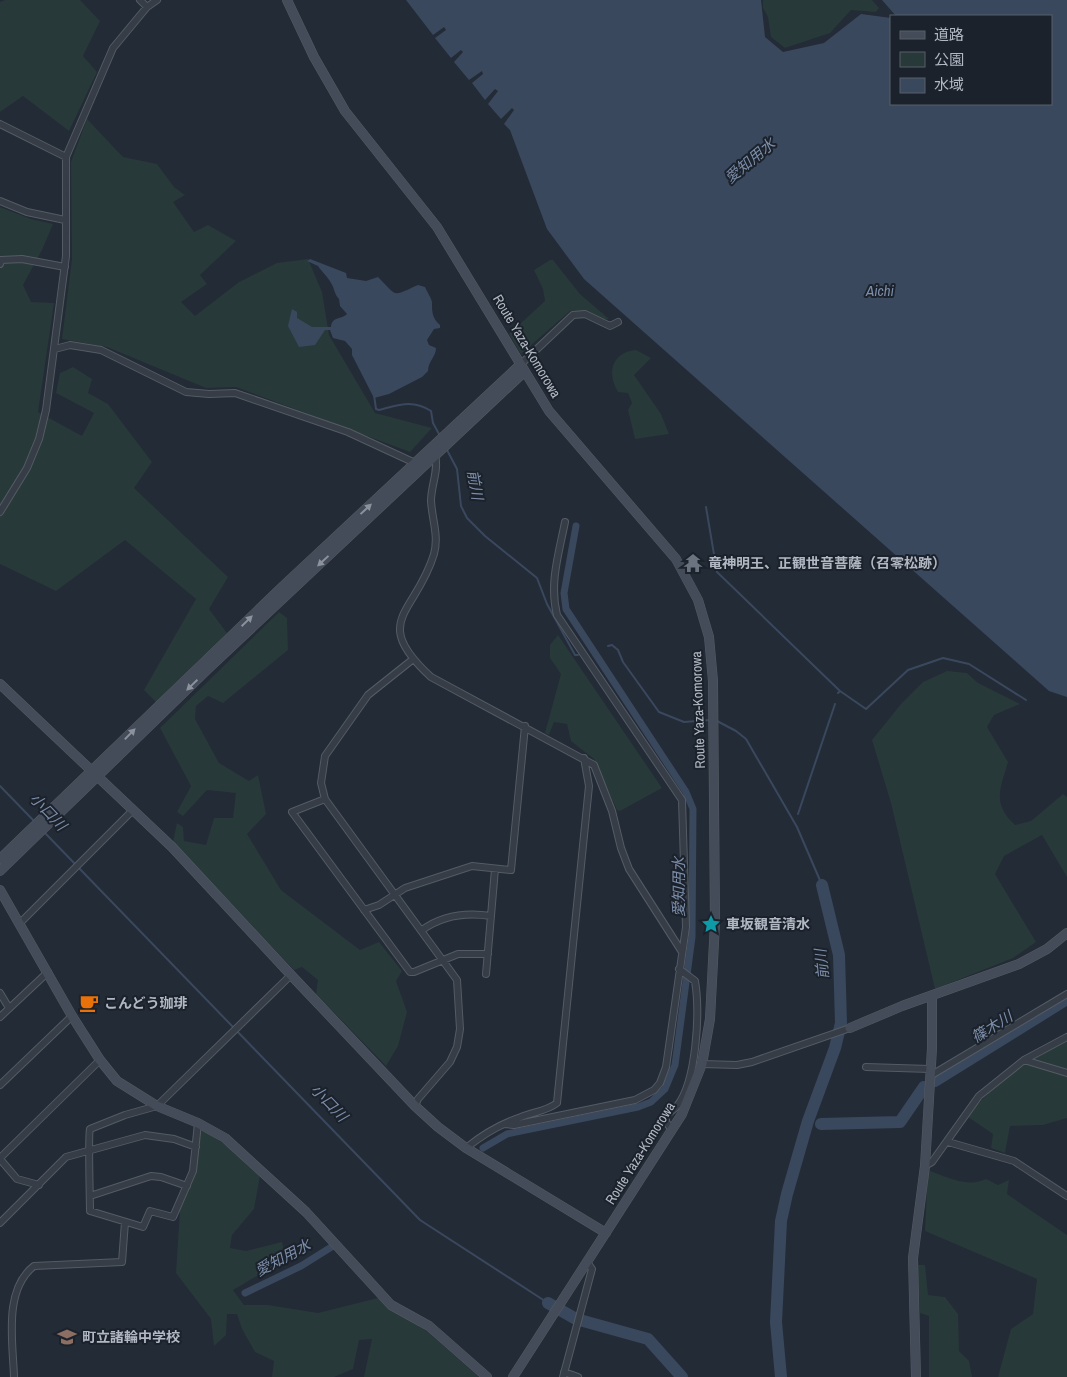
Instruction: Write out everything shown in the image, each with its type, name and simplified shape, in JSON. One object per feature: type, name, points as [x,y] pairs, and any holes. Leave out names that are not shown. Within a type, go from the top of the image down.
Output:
[{"type":"street","points":[[140,0],[146,8]]},
{"type":"street","points":[[0,512],[27,468],[39,439],[55,349],[65,267],[66,157],[114,48],[146,8],[157,0]]},
{"type":"street","name":"Route Yaza-Komorowa","points":[[287,0],[314,57],[345,111],[437,227],[549,411],[662,542],[684,572],[698,600],[709,637],[714,715],[715,923],[710,1019],[702,1064],[682,1114],[513,1377]]},
{"type":"street","points":[[0,124],[66,157]]},
{"type":"street","points":[[0,201],[39,215],[66,220]]},
{"type":"street","points":[[0,264],[1,260],[22,259],[65,267]]},
{"type":"street","points":[[0,871],[62,806],[435,455],[573,315],[585,314],[610,326],[618,322]]},
{"type":"street","points":[[55,349],[70,345],[101,350],[186,392],[209,394],[234,393],[348,432],[415,463]]},
{"type":"street","points":[[95,775],[163,701],[415,463],[522,368]]},
{"type":"street","points":[[435,455],[437,465],[431,500],[436,534],[434,554],[400,623],[400,638],[412,660],[431,677],[525,726],[594,765],[612,811],[621,848],[629,869],[682,952]]},
{"type":"street","points":[[504,1124],[514,1125],[635,1100],[654,1090],[660,1083],[666,1067],[686,927],[682,800],[557,615],[552,596],[565,522]]},
{"type":"street","points":[[412,660],[368,695],[325,756],[321,782],[325,799],[457,980],[459,1038],[450,1062],[418,1099],[415,1106]]},
{"type":"street","points":[[0,684],[172,847],[415,1106],[466,1148],[606,1233]]},
{"type":"street","points":[[364,910],[379,905],[405,888],[472,866],[511,870],[525,726]]},
{"type":"street","points":[[466,1148],[483,1134],[504,1124],[552,1108],[557,1102],[589,786],[584,758]]},
{"type":"street","points":[[325,799],[292,812],[410,972],[467,953],[488,954]]},
{"type":"street","points":[[20,923],[133,810]]},
{"type":"street","points":[[0,859],[34,834]]},
{"type":"street","points":[[486,974],[495,869]]},
{"type":"street","points":[[0,890],[72,1016],[100,1060],[117,1081],[157,1106],[198,1123],[225,1138],[306,1212],[392,1305],[429,1326],[487,1377]]},
{"type":"street","points":[[422,930],[442,918],[454,915],[491,916]]},
{"type":"street","points":[[702,1064],[737,1065],[752,1062],[839,1033],[902,1006],[932,997],[1019,964],[1047,949],[1067,933]]},
{"type":"street","points":[[672,1130],[666,1122],[666,1116],[677,1106],[689,1079],[698,1015],[695,981],[679,969]]},
{"type":"street","points":[[0,1016],[48,972]]},
{"type":"street","points":[[198,1123],[193,1171],[173,1217],[150,1210],[143,1227],[90,1211],[90,1152],[88,1138],[90,1129],[125,1115],[157,1106],[291,976]]},
{"type":"street","points":[[0,993],[9,1008]]},
{"type":"street","points":[[866,1067],[930,1072],[1067,994]]},
{"type":"street","points":[[916,1377],[913,1258],[925,1166],[932,997]]},
{"type":"street","points":[[0,1085],[72,1016]]},
{"type":"street","points":[[925,1166],[932,1162],[948,1142],[979,1096],[1024,1060],[1067,1037]]},
{"type":"street","points":[[39,1185],[17,1179],[0,1158],[100,1060]]},
{"type":"street","points":[[1024,1060],[1067,1073]]},
{"type":"street","points":[[0,1223],[66,1157],[90,1152],[145,1134],[174,1139],[196,1148]]},
{"type":"street","points":[[948,1142],[1014,1161],[1067,1196]]},
{"type":"street","points":[[90,1196],[151,1176],[161,1177],[187,1186]]},
{"type":"street","points":[[14,1377],[13,1318],[18,1286],[34,1266],[122,1262],[125,1222]]},
{"type":"street","points":[[578,1377],[563,1374],[592,1269],[587,1262]]},
{"type":"green space","points":[[5,0],[80,0],[100,21],[83,56],[97,72],[69,131],[23,96],[0,112],[0,2]]},
{"type":"green space","points":[[763,0],[872,0],[879,8],[876,12],[851,10],[830,33],[785,48],[771,37],[768,17],[763,8]]},
{"type":"green space","points":[[87,119],[123,157],[157,164],[174,187],[185,195],[173,202],[194,232],[208,225],[236,241],[200,275],[207,284],[181,302],[195,316],[239,282],[277,263],[308,259],[322,292],[329,335],[375,413],[432,428],[410,452],[236,387],[206,388],[107,347],[62,339],[72,259],[71,162]]},
{"type":"green space","points":[[0,207],[31,219],[53,224],[42,250],[23,285],[31,302],[54,303],[38,412],[82,436],[94,413],[56,393],[60,373],[73,367],[92,379],[88,393],[108,404],[152,462],[134,488],[228,577],[209,609],[227,633],[156,702],[144,690],[196,599],[125,540],[56,591],[0,564]]},
{"type":"green space","points":[[553,260],[580,294],[609,319],[601,319],[581,312],[570,311],[521,354],[509,334],[545,301],[543,289],[534,270]]},
{"type":"green space","points":[[636,350],[651,358],[634,375],[661,414],[669,434],[635,439],[628,410],[632,403],[628,393],[618,392],[612,378],[612,371],[617,359],[621,355]]},
{"type":"green space","points":[[279,612],[287,618],[288,650],[223,703],[208,696],[196,706],[195,719],[219,763],[249,781],[258,775],[266,814],[247,834],[281,890],[360,950],[379,942],[402,971],[396,981],[407,1012],[398,1046],[386,1066],[316,994],[318,980],[302,967],[294,970],[173,842],[177,823],[183,827],[184,841],[206,845],[214,818],[233,818],[236,793],[207,790],[183,816],[177,812],[191,786],[160,728]]},
{"type":"green space","points":[[558,635],[662,788],[620,811],[617,810],[594,759],[571,741],[567,724],[554,722],[549,735],[545,733],[561,674],[550,658],[550,645]]},
{"type":"green space","points":[[947,671],[967,673],[978,683],[1020,704],[994,715],[987,727],[1008,762],[1001,788],[1001,803],[1003,810],[1015,825],[1031,821],[1063,794],[1067,797],[1067,877],[1042,835],[1004,856],[995,874],[1036,942],[1013,958],[935,989],[891,803],[872,740],[901,704],[923,682]]},
{"type":"green space","points":[[1067,1041],[1067,1118],[1043,1125],[1010,1126],[1005,1153],[991,1148],[993,1134],[968,1117],[988,1094],[1013,1073],[1040,1055]]},
{"type":"green space","points":[[204,1130],[235,1152],[260,1176],[254,1209],[232,1235],[230,1248],[246,1251],[282,1242],[286,1259],[233,1290],[244,1305],[268,1305],[318,1313],[378,1298],[428,1332],[479,1377],[364,1377],[372,1339],[359,1340],[353,1369],[334,1377],[272,1377],[274,1361],[255,1352],[242,1329],[237,1314],[227,1314],[226,1335],[214,1346],[211,1319],[176,1273],[180,1209],[195,1174],[201,1132]]},
{"type":"green space","points":[[928,1170],[964,1182],[986,1179],[998,1185],[1009,1180],[1007,1194],[1067,1235],[1067,1377],[998,1377],[1011,1329],[1033,1314],[1037,1279],[925,1231]]},
{"type":"green space","points":[[917,1265],[925,1265],[928,1295],[945,1297],[958,1314],[959,1351],[969,1361],[972,1377],[929,1377],[929,1316],[920,1313]]},
{"type":"water","name":"Aichi","points":[[406,0],[761,0],[765,37],[783,52],[824,43],[861,14],[890,18],[890,105],[1052,105],[1052,15],[895,15],[882,0],[1067,0],[1067,697],[1049,691],[584,279],[547,229],[510,130],[504,124],[514,110],[512,108],[501,119],[488,104],[498,91],[495,89],[485,100],[472,83],[483,74],[482,71],[469,80],[454,62],[463,52],[461,50],[451,58],[435,38],[446,30],[444,27],[433,35]]},
{"type":"water","points":[[310,259],[346,273],[347,278],[366,281],[378,277],[395,293],[403,292],[418,285],[425,287],[432,301],[433,315],[440,328],[434,329],[427,340],[429,345],[436,348],[436,351],[429,364],[428,371],[422,377],[389,394],[374,398],[352,355],[352,349],[345,341],[333,338],[330,330],[325,330],[315,345],[299,347],[288,326],[292,309],[297,312],[297,318],[312,327],[331,327],[333,321],[347,314],[340,306],[339,299],[330,281],[318,266],[307,261]]},
{"type":"waterway","name":"前川","points":[[374,395],[376,409],[379,410],[411,404],[431,411],[433,423],[439,434]]},
{"type":"waterway","name":"前川","points":[[447,450],[457,469],[461,506],[467,518],[485,536],[537,578],[547,604],[575,655],[578,655]]},
{"type":"waterway","points":[[706,507],[717,572],[840,691],[838,693]]},
{"type":"waterway","name":"愛知用水","points":[[483,1148],[507,1134],[638,1107],[651,1102],[665,1089],[675,1065],[692,937],[693,809],[686,792],[566,609],[564,593],[576,526]]},
{"type":"waterway","name":"前川","points":[[608,646],[612,645],[618,650],[623,662],[659,712],[684,722],[710,720]]},
{"type":"waterway","points":[[840,691],[866,709],[908,670],[943,658],[969,664],[1026,700]]},
{"type":"waterway","points":[[798,814],[835,704]]},
{"type":"waterway","name":"前川","points":[[717,721],[736,731],[746,739],[797,827],[822,885]]},
{"type":"waterway","name":"小口川","points":[[0,786],[35,822]]},
{"type":"waterway","name":"小口川","points":[[45,833],[420,1220],[548,1303]]},
{"type":"waterway","name":"前川","points":[[781,1377],[776,1322],[781,1221],[808,1121],[835,1048],[841,1023],[839,955],[822,885]]},
{"type":"waterway","name":"篠木川","points":[[935,1081],[1067,999]]},
{"type":"waterway","name":"篠木川","points":[[821,1124],[900,1122],[924,1087]]},
{"type":"waterway","name":"愛知用水","points":[[245,1293],[301,1266],[333,1246]]},
{"type":"waterway","name":"小口川","points":[[548,1303],[576,1319],[648,1339],[682,1377]]},
{"type":"place","name":"竜神明王、正観世音菩薩（召零松跡）","points":[[693,563]]},
{"type":"place","name":"車坂観音清水","points":[[711,924]]},
{"type":"place","name":"こんどう珈琲","points":[[89,1003]]},
{"type":"place","name":"町立諸輪中学校","points":[[67,1337]]}]
